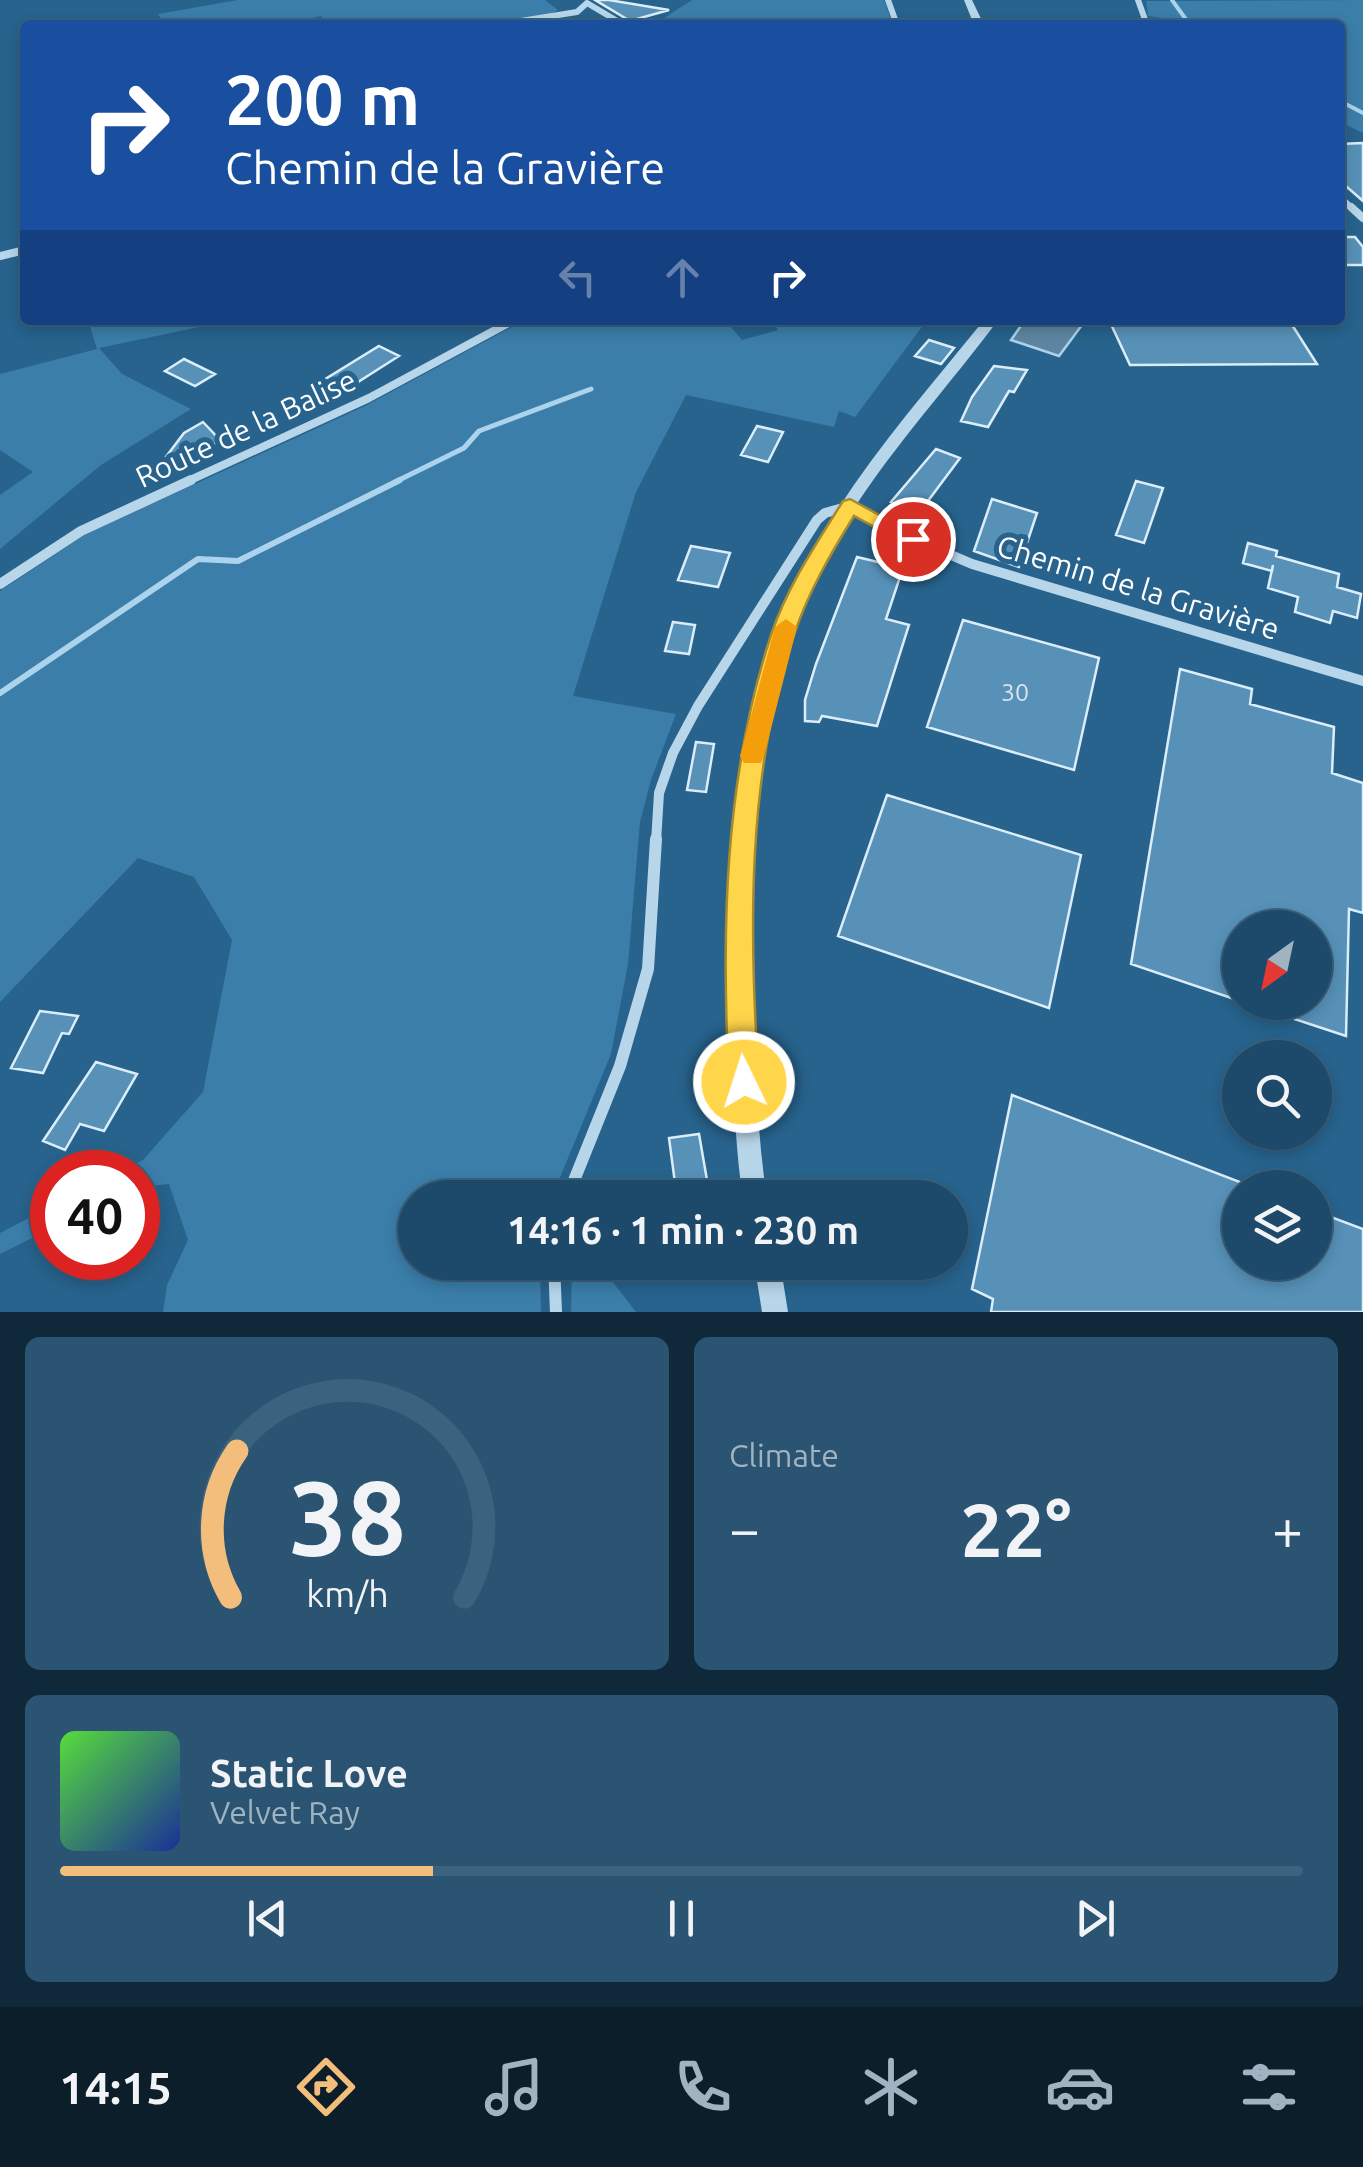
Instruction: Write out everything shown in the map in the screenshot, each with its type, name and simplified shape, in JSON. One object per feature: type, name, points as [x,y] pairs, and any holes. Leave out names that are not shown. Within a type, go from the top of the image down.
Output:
[{"type":"street","points":[[527,20],[576,12],[587,4],[615,20]]},
{"type":"street","name":"Route de la Balise","points":[[0,584],[80,532],[369,398],[504,325]]},
{"type":"street","points":[[754,1180],[738,983],[739,909],[751,763],[783,634],[813,565],[850,506],[987,325]]},
{"type":"street","points":[[573,1180],[624,1054],[648,969],[659,793],[673,753],[704,696],[817,520],[850,506]]},
{"type":"street","name":"Chemin de la Gravière","points":[[850,506],[888,528],[972,564],[1363,682]]},
{"type":"street","points":[[555,1280],[556,1312]]},
{"type":"street","points":[[770,1280],[776,1312]]},
{"type":"shaded area","points":[[238,0],[545,0],[558,10],[517,20],[324,20],[321,16],[304,20],[162,20],[158,14]]},
{"type":"shaded area","points":[[692,0],[884,0],[891,20],[658,20]]},
{"type":"shaded area","points":[[1363,0],[1363,133],[1345,124],[1345,20],[1163,20],[1148,16],[1146,1]]},
{"type":"shaded area","points":[[90,325],[209,325],[99,348],[122,374],[191,409],[101,465],[0,549],[0,495],[33,472],[0,450],[0,374],[97,349]]},
{"type":"shaded area","points":[[516,325],[729,325],[742,340],[778,330],[775,325],[923,325],[855,417],[839,411],[834,427],[686,395],[636,492],[573,696],[676,714],[640,822],[628,964],[611,1054],[559,1180],[398,1180],[398,1280],[540,1280],[541,1312],[163,1312],[167,1285],[188,1240],[169,1184],[160,1185],[160,1150],[152,1150],[203,1092],[232,940],[194,877],[138,858],[0,1002],[0,591],[86,534],[365,406]]},
{"type":"shaded area","points":[[1022,325],[1082,325],[1059,356],[1011,340]]},
{"type":"shaded area","points":[[30,1217],[30,1239],[0,1254],[0,1233]]},
{"type":"shaded area","points":[[572,1280],[611,1280],[636,1312],[571,1312]]},
{"type":"building","points":[[595,0],[669,10],[634,20]]},
{"type":"building","points":[[1363,143],[1363,201],[1345,185],[1345,144]]},
{"type":"building","points":[[1345,237],[1355,237],[1363,247],[1363,265],[1345,265]]},
{"type":"building","points":[[1111,325],[1292,325],[1317,364],[1130,365]]},
{"type":"building","points":[[929,340],[954,348],[941,364],[915,356]]},
{"type":"building","points":[[379,346],[399,356],[347,389],[327,378]]},
{"type":"building","points":[[184,359],[215,374],[195,386],[165,371]]},
{"type":"building","points":[[994,366],[1027,370],[988,427],[961,421],[972,397]]},
{"type":"building","points":[[203,422],[221,441],[156,470],[184,433]]},
{"type":"building","points":[[757,426],[783,432],[768,462],[741,455]]},
{"type":"building","points":[[936,449],[960,458],[919,513],[891,502]]},
{"type":"building","points":[[1136,481],[1163,488],[1144,543],[1116,535]]},
{"type":"building","points":[[992,499],[1037,513],[1019,567],[974,551]]},
{"type":"building","points":[[1248,543],[1277,551],[1276,556],[1339,574],[1337,587],[1361,594],[1357,618],[1333,611],[1330,623],[1295,612],[1298,597],[1268,588],[1272,571],[1243,563]]},
{"type":"building","points":[[691,546],[730,553],[718,587],[678,580]]},
{"type":"building","points":[[857,557],[903,568],[886,619],[909,625],[877,726],[822,716],[819,722],[805,721],[805,700],[816,664]]},
{"type":"building","points":[[963,620],[1099,658],[1074,770],[927,727]]},
{"type":"building","points":[[673,622],[695,625],[689,654],[665,651]]},
{"type":"building","points":[[1180,669],[1252,689],[1250,704],[1334,727],[1332,773],[1363,783],[1363,913],[1349,909],[1346,1036],[1297,1020],[1332,1020],[1332,910],[1222,910],[1222,995],[1131,964]]},
{"type":"building","points":[[696,742],[714,744],[706,792],[687,790]]},
{"type":"building","points":[[887,795],[1081,855],[1049,1008],[838,936]]},
{"type":"building","points":[[40,1011],[78,1016],[69,1034],[62,1033],[43,1073],[11,1068]]},
{"type":"building","points":[[96,1062],[137,1074],[104,1131],[80,1124],[65,1150],[43,1141]]},
{"type":"building","points":[[1012,1095],[1222,1175],[1222,1280],[1332,1280],[1332,1217],[1363,1229],[1363,1312],[991,1312],[993,1299],[972,1289]]},
{"type":"building","points":[[699,1134],[707,1180],[675,1180],[669,1138]]},
{"type":"waterway","points":[[1172,0],[1186,20]]},
{"type":"waterway","points":[[1345,104],[1363,113]]},
{"type":"waterway","points":[[395,482],[464,448],[479,431],[591,389]]},
{"type":"waterway","points":[[0,693],[198,559],[238,561],[400,480]]},
{"type":"slow traffic","points":[[752,756],[786,627]]},
{"type":"route","points":[[744,1082],[738,983],[745,831],[751,763],[783,634],[813,565],[850,506],[913,539]]}]
